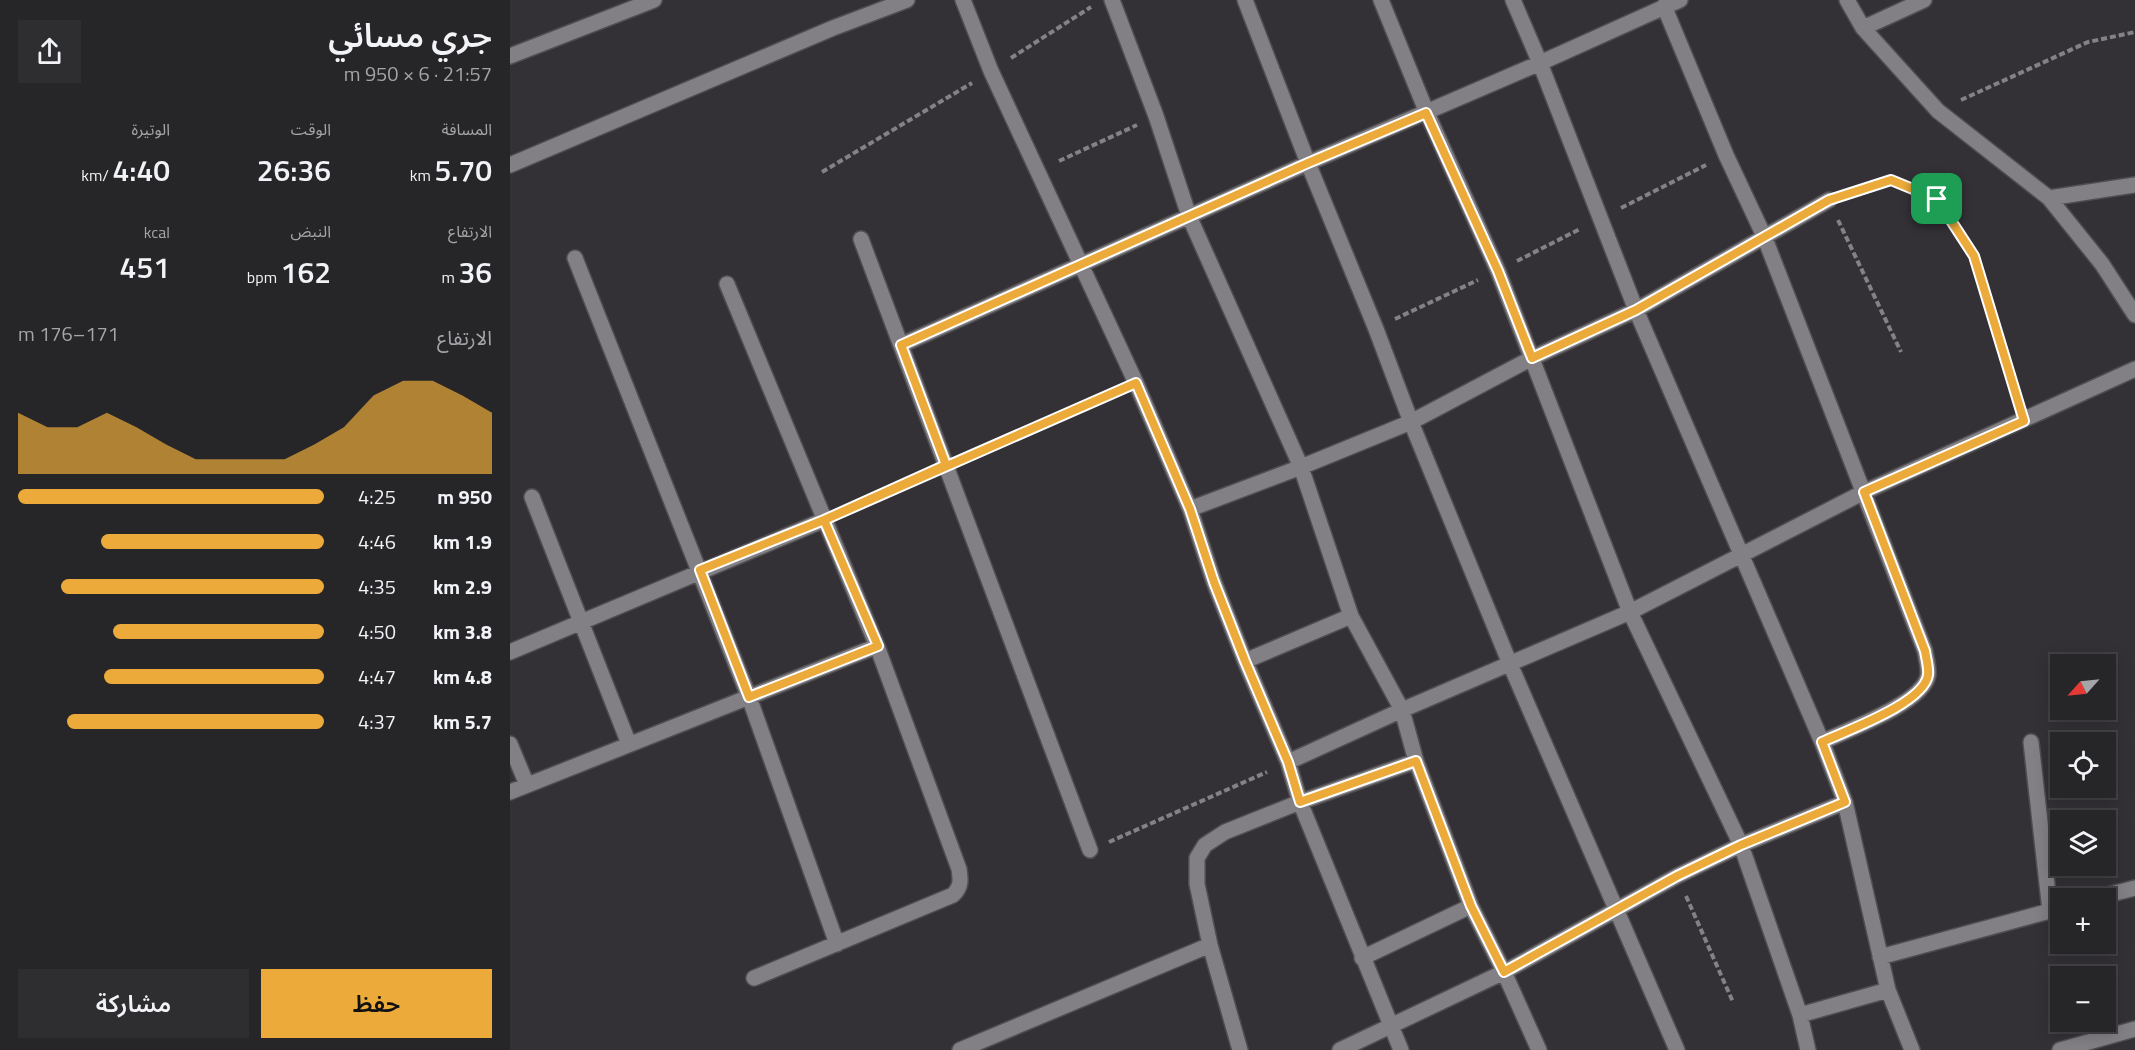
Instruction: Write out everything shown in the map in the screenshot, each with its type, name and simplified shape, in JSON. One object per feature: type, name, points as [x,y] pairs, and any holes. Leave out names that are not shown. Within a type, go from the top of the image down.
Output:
[{"type":"street","points":[[510,56],[654,0]]},
{"type":"street","points":[[510,165],[833,28],[906,0]]},
{"type":"street","points":[[963,0],[991,71],[1136,383],[1190,509],[1214,582],[1288,762],[1300,802],[1362,958],[1401,1050]]},
{"type":"street","points":[[1112,0],[1156,116],[1189,216],[1301,467],[1351,616],[1402,711],[1416,761],[1471,906],[1539,1050]]},
{"type":"street","points":[[1245,0],[1308,163],[1376,328],[1411,422],[1510,664],[1677,1050]]},
{"type":"street","points":[[1381,0],[1426,113],[1498,271],[1630,612],[1741,845],[1800,1015],[1808,1050]]},
{"type":"street","points":[[1513,0],[1540,63],[1636,310],[1742,553],[1845,802],[1888,990],[1912,1050]]},
{"type":"street","points":[[901,345],[1680,0]]},
{"type":"street","points":[[1847,0],[1863,28],[1938,111],[2049,198],[2102,264],[2135,315]]},
{"type":"street","points":[[1863,28],[1924,0]]},
{"type":"street","points":[[1664,6],[1725,155],[1764,236],[1925,651],[1928,674],[1922,689],[1906,702],[1822,742]]},
{"type":"street","points":[[2049,198],[2135,185]]},
{"type":"street","points":[[1190,509],[1411,422],[1532,358],[1636,310],[1829,200]]},
{"type":"street","points":[[861,239],[1090,850]]},
{"type":"street","points":[[575,258],[749,697],[837,944]]},
{"type":"street","points":[[727,284],[878,646],[961,880],[959,889],[953,895],[754,978]]},
{"type":"street","points":[[1288,762],[1630,612],[1864,492],[2135,369]]},
{"type":"street","points":[[532,497],[629,744]]},
{"type":"street","points":[[510,652],[700,570],[824,520]]},
{"type":"street","points":[[1245,661],[1351,616]]},
{"type":"street","points":[[510,792],[878,646]]},
{"type":"street","points":[[2031,742],[2053,888]]},
{"type":"street","points":[[510,744],[526,785]]},
{"type":"street","points":[[1240,1050],[1210,945],[1197,884],[1197,858],[1205,844],[1225,832],[1300,802],[1416,761]]},
{"type":"street","points":[[1340,1050],[1504,972],[1677,876],[1741,845],[1845,802]]},
{"type":"street","points":[[2116,893],[2135,888]]},
{"type":"street","points":[[1362,958],[1471,906]]},
{"type":"street","points":[[1880,957],[2050,912]]},
{"type":"street","points":[[960,1050],[1210,945]]},
{"type":"street","points":[[1800,1015],[1888,990]]},
{"type":"street","points":[[2060,1050],[2135,1029]]},
{"type":"path","points":[[822,172],[991,71],[1091,6]]},
{"type":"path","points":[[1938,111],[2088,42],[2135,32]]},
{"type":"path","points":[[1036,171],[1156,116]]},
{"type":"path","points":[[1901,352],[1829,200],[1891,180],[1937,199],[1974,256],[2024,421]]},
{"type":"path","points":[[1376,328],[1498,271]]},
{"type":"path","points":[[824,520],[1136,383]]},
{"type":"path","points":[[1090,850],[1288,762]]},
{"type":"path","points":[[1677,876],[1732,1002]]},
{"type":"route","points":[[1937,199],[1891,180],[1829,200],[1636,310],[1532,358],[1498,271],[1426,113],[1308,163],[901,345],[946,465],[824,520],[700,570],[749,697],[878,646],[824,520],[1136,383],[1190,509],[1214,582],[1288,762],[1300,802],[1416,761],[1471,906],[1504,972],[1677,876],[1741,845],[1845,802],[1822,742],[1906,702],[1922,689],[1928,674],[1925,651],[1864,492],[2024,421],[1974,256],[1937,199]]}]
